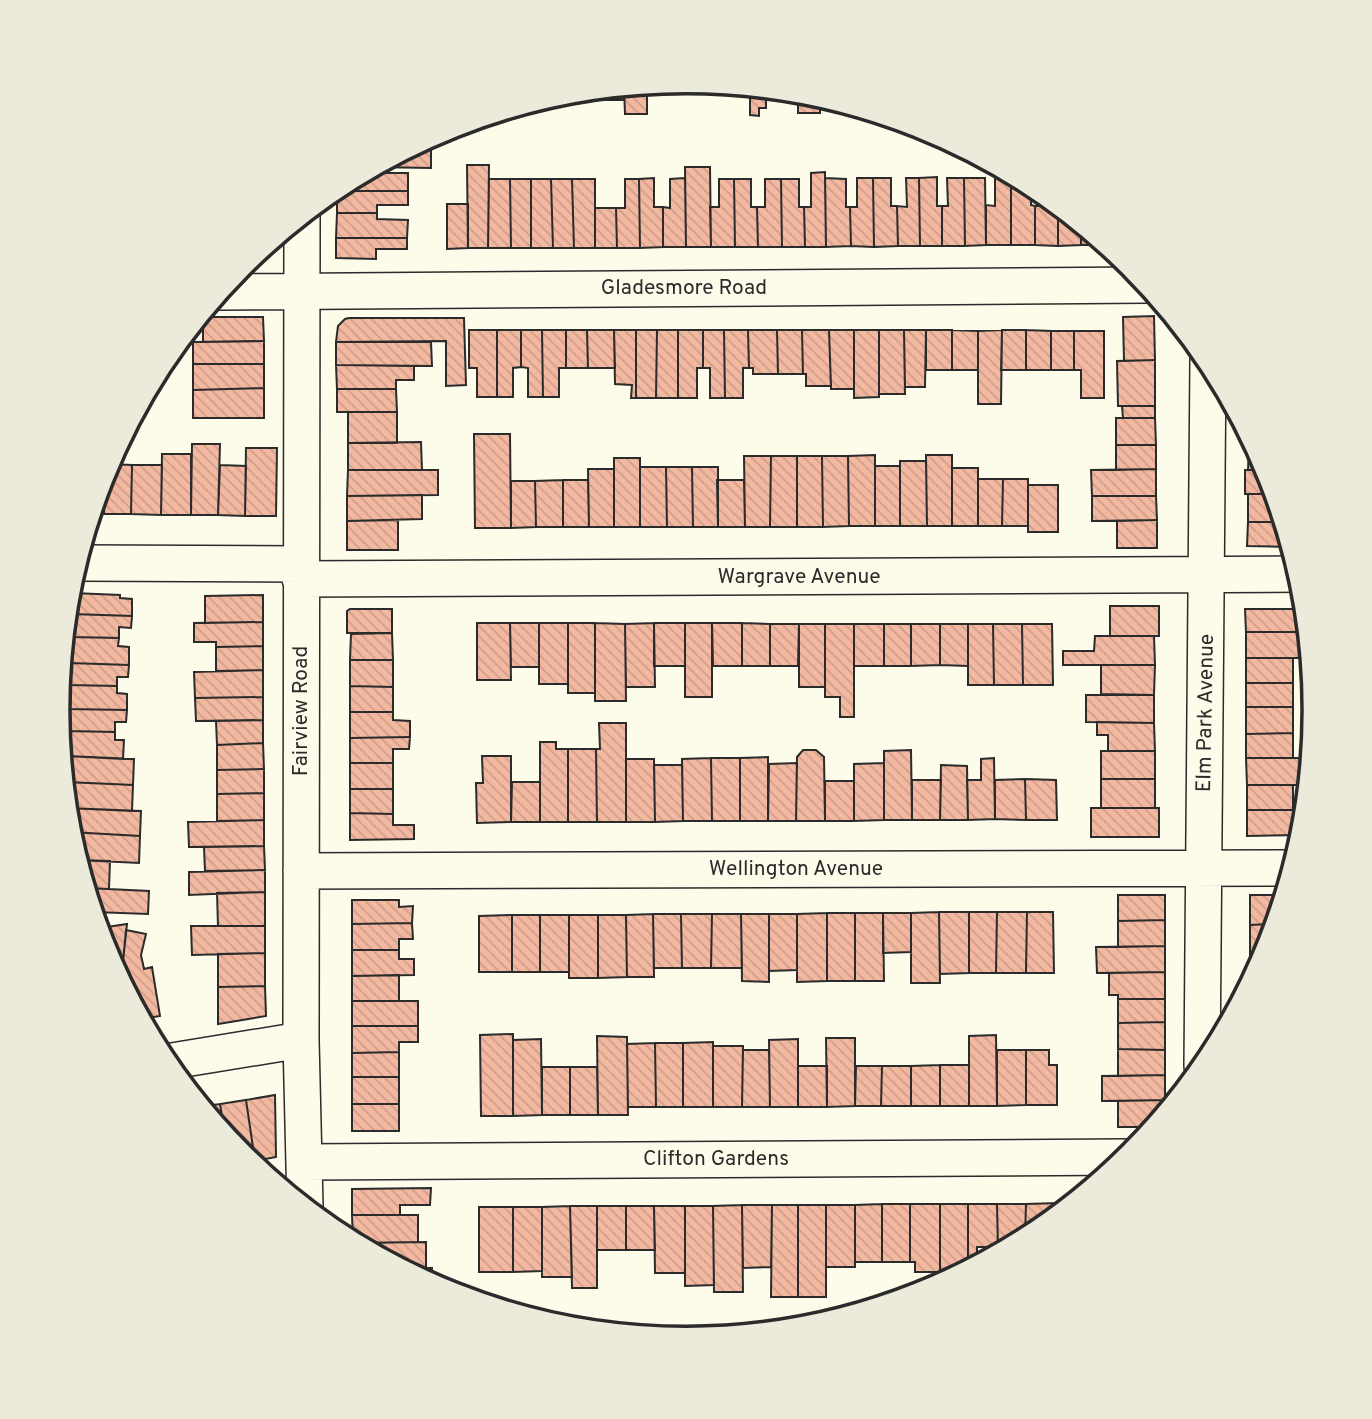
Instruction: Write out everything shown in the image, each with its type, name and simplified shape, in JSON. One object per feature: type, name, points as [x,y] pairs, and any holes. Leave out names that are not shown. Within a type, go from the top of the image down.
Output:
[{"type":"street","name":"Fairview Road","points":[[302,228],[301,1040],[305,1193]]},
{"type":"street","name":"Gladesmore Road","points":[[233,292],[1132,285]]},
{"type":"street","name":"Elm Park Avenue","points":[[1202,1045],[1208,383]]},
{"type":"street","name":"Wargrave Avenue","points":[[88,564],[300,572],[1287,574]]},
{"type":"street","name":"Wellington Avenue","points":[[301,871],[1281,868]]},
{"type":"street","points":[[180,1060],[301,1040]]},
{"type":"street","name":"Clifton Gardens","points":[[304,1162],[1109,1157]]},
{"type":"building","points":[[647,95],[647,114],[625,114],[624,97]]},
{"type":"building","points":[[624,97],[624,100],[599,100]]},
{"type":"building","points":[[750,97],[766,99],[766,108],[759,108],[759,116],[750,115]]},
{"type":"building","points":[[798,104],[820,108],[820,113],[798,113]]},
{"type":"building","points":[[431,149],[431,168],[394,167]]},
{"type":"building","points":[[467,165],[489,165],[488,248],[468,248]]},
{"type":"building","points":[[685,167],[710,167],[711,247],[686,247]]},
{"type":"building","points":[[825,172],[826,247],[805,247],[804,207],[811,207],[811,173]]},
{"type":"building","points":[[384,173],[408,173],[408,191],[354,191]]},
{"type":"building","points":[[937,177],[937,206],[942,206],[942,246],[920,246],[919,178]]},
{"type":"building","points":[[995,177],[1011,186],[1011,245],[986,245],[986,205],[995,206]]},
{"type":"building","points":[[654,178],[654,207],[663,207],[663,247],[640,248],[639,179]]},
{"type":"building","points":[[685,178],[686,247],[663,247],[663,207],[670,208],[670,179]]},
{"type":"building","points":[[825,178],[846,179],[851,246],[826,247]]},
{"type":"building","points":[[857,178],[873,178],[874,247],[851,246],[850,207],[857,207]]},
{"type":"building","points":[[873,178],[891,178],[891,206],[897,206],[898,246],[874,247]]},
{"type":"building","points":[[906,178],[919,178],[920,246],[898,246],[897,206],[907,207]]},
{"type":"building","points":[[947,178],[964,178],[965,246],[942,246],[942,206],[948,206]]},
{"type":"building","points":[[964,178],[985,178],[986,245],[965,246]]},
{"type":"building","points":[[489,179],[510,179],[511,248],[488,248]]},
{"type":"building","points":[[510,179],[531,179],[531,248],[511,248]]},
{"type":"building","points":[[531,179],[551,179],[553,248],[531,248]]},
{"type":"building","points":[[551,179],[572,179],[574,248],[553,248]]},
{"type":"building","points":[[572,179],[595,179],[595,248],[574,248]]},
{"type":"building","points":[[625,179],[639,179],[640,248],[617,248],[616,208],[625,208]]},
{"type":"building","points":[[719,179],[734,179],[735,247],[711,247],[710,207],[719,207]]},
{"type":"building","points":[[734,179],[751,179],[751,207],[757,207],[758,247],[735,247]]},
{"type":"building","points":[[765,179],[781,179],[782,247],[758,247],[757,207],[765,207]]},
{"type":"building","points":[[781,179],[799,179],[799,207],[804,207],[805,247],[782,247]]},
{"type":"building","points":[[1011,186],[1031,199],[1031,205],[1035,206],[1035,245],[1011,245]]},
{"type":"building","points":[[354,191],[408,191],[408,205],[377,205],[377,213],[337,213],[337,202]]},
{"type":"building","points":[[447,204],[468,204],[468,248],[447,249]]},
{"type":"building","points":[[1035,206],[1040,206],[1058,219],[1058,246],[1035,245]]},
{"type":"building","points":[[595,208],[616,208],[617,248],[595,248]]},
{"type":"building","points":[[337,213],[377,213],[377,219],[408,220],[407,238],[336,238]]},
{"type":"building","points":[[1058,219],[1081,237],[1081,245],[1058,246]]},
{"type":"building","points":[[1081,237],[1091,245],[1081,245]]},
{"type":"building","points":[[336,238],[407,238],[407,249],[376,249],[376,259],[336,258]]},
{"type":"building","points":[[1154,316],[1155,360],[1124,361],[1123,317]]},
{"type":"building","points":[[212,317],[263,317],[264,341],[203,342],[203,328]]},
{"type":"building","points":[[349,318],[464,318],[466,385],[446,386],[446,341],[336,342],[338,326]]},
{"type":"building","points":[[469,330],[497,330],[497,397],[477,397],[477,368],[469,368]]},
{"type":"building","points":[[497,330],[521,330],[521,367],[513,368],[513,397],[497,397]]},
{"type":"building","points":[[521,330],[542,330],[543,397],[528,397],[528,368],[521,367]]},
{"type":"building","points":[[542,330],[566,330],[566,368],[559,368],[559,397],[543,397]]},
{"type":"building","points":[[566,330],[587,330],[588,368],[566,368]]},
{"type":"building","points":[[587,330],[614,330],[615,368],[588,368]]},
{"type":"building","points":[[614,330],[636,330],[636,398],[631,398],[632,385],[615,384]]},
{"type":"building","points":[[636,330],[657,330],[656,398],[636,398]]},
{"type":"building","points":[[657,330],[678,330],[678,398],[656,398]]},
{"type":"building","points":[[678,330],[703,330],[703,368],[697,368],[697,398],[678,398]]},
{"type":"building","points":[[703,330],[724,330],[725,398],[710,398],[710,368],[703,368]]},
{"type":"building","points":[[724,330],[748,330],[749,368],[743,368],[743,398],[725,398]]},
{"type":"building","points":[[748,330],[777,330],[778,374],[753,374],[753,368],[749,368]]},
{"type":"building","points":[[777,330],[802,330],[803,374],[778,374]]},
{"type":"building","points":[[802,330],[829,330],[831,386],[806,386],[806,374],[803,374]]},
{"type":"building","points":[[829,330],[854,330],[854,389],[831,389]]},
{"type":"building","points":[[854,330],[879,330],[879,397],[854,398]]},
{"type":"building","points":[[879,330],[904,330],[905,394],[879,394]]},
{"type":"building","points":[[904,330],[926,330],[925,387],[905,387]]},
{"type":"building","points":[[926,330],[952,330],[952,370],[926,370]]},
{"type":"building","points":[[952,330],[978,331],[978,370],[952,370]]},
{"type":"building","points":[[1002,330],[1001,404],[978,404],[978,331]]},
{"type":"building","points":[[1002,330],[1026,330],[1026,370],[1001,370]]},
{"type":"building","points":[[1026,330],[1051,331],[1051,370],[1026,370]]},
{"type":"building","points":[[1051,331],[1074,331],[1074,370],[1051,370]]},
{"type":"building","points":[[1074,331],[1104,331],[1104,398],[1081,398],[1081,370],[1074,370]]},
{"type":"building","points":[[264,341],[264,364],[193,364],[193,342]]},
{"type":"building","points":[[336,342],[431,342],[432,366],[336,365]]},
{"type":"building","points":[[1155,360],[1155,406],[1118,406],[1117,361]]},
{"type":"building","points":[[193,364],[264,364],[264,388],[193,390]]},
{"type":"building","points":[[336,365],[414,366],[414,380],[396,380],[396,389],[337,389]]},
{"type":"building","points":[[264,388],[264,418],[193,418],[193,390]]},
{"type":"building","points":[[337,389],[396,389],[397,412],[337,412]]},
{"type":"building","points":[[1122,406],[1155,406],[1155,418],[1123,418]]},
{"type":"building","points":[[348,412],[397,412],[397,443],[348,443]]},
{"type":"building","points":[[1116,418],[1155,418],[1156,445],[1116,445]]},
{"type":"building","points":[[474,434],[510,434],[511,528],[475,528]]},
{"type":"building","points":[[421,442],[422,470],[348,470],[348,443]]},
{"type":"building","points":[[192,444],[220,444],[218,515],[191,515]]},
{"type":"building","points":[[1116,445],[1156,445],[1156,469],[1116,470]]},
{"type":"building","points":[[246,448],[277,448],[276,516],[245,516]]},
{"type":"building","points":[[162,454],[191,454],[191,515],[161,515]]},
{"type":"building","points":[[875,455],[875,526],[849,526],[848,456]]},
{"type":"building","points":[[926,455],[952,455],[952,526],[927,526]]},
{"type":"building","points":[[744,456],[771,456],[770,527],[745,527]]},
{"type":"building","points":[[771,456],[797,456],[797,527],[770,527]]},
{"type":"building","points":[[797,456],[822,456],[823,527],[797,527]]},
{"type":"building","points":[[822,456],[848,456],[849,526],[823,527]]},
{"type":"building","points":[[614,458],[640,458],[640,527],[614,527]]},
{"type":"building","points":[[900,461],[926,461],[927,526],[900,526]]},
{"type":"building","points":[[121,465],[132,465],[131,514],[104,514]]},
{"type":"building","points":[[132,465],[162,465],[161,515],[131,514]]},
{"type":"building","points":[[220,465],[246,466],[245,516],[218,515]]},
{"type":"building","points":[[875,466],[900,466],[900,526],[875,526]]},
{"type":"building","points":[[640,467],[666,467],[667,527],[640,527]]},
{"type":"building","points":[[666,467],[692,467],[693,527],[667,527]]},
{"type":"building","points":[[692,467],[718,467],[718,527],[693,527]]},
{"type":"building","points":[[952,468],[978,468],[978,526],[952,526]]},
{"type":"building","points":[[588,469],[614,469],[614,527],[589,527]]},
{"type":"building","points":[[1156,469],[1156,496],[1092,496],[1091,470]]},
{"type":"building","points":[[348,470],[438,470],[438,495],[347,496]]},
{"type":"building","points":[[1245,470],[1253,470],[1263,494],[1245,494]]},
{"type":"building","points":[[978,479],[1003,479],[1002,526],[978,526]]},
{"type":"building","points":[[1003,479],[1028,479],[1028,526],[1002,526]]},
{"type":"building","points":[[563,480],[563,527],[536,527],[535,481]]},
{"type":"building","points":[[563,480],[588,480],[589,527],[563,527]]},
{"type":"building","points":[[717,480],[744,480],[745,527],[718,527]]},
{"type":"building","points":[[511,481],[535,481],[536,527],[511,528]]},
{"type":"building","points":[[1028,485],[1058,485],[1058,532],[1028,532]]},
{"type":"building","points":[[1248,494],[1263,494],[1272,522],[1248,522]]},
{"type":"building","points":[[422,495],[422,519],[347,521],[347,496]]},
{"type":"building","points":[[1092,496],[1156,496],[1157,520],[1092,521]]},
{"type":"building","points":[[398,520],[398,550],[347,550],[347,521]]},
{"type":"building","points":[[1157,520],[1157,548],[1117,548],[1117,521]]},
{"type":"building","points":[[1248,522],[1272,522],[1280,547],[1247,546]]},
{"type":"building","points":[[81,593],[120,595],[120,598],[132,599],[132,616],[78,614]]},
{"type":"building","points":[[263,595],[263,622],[205,623],[205,596]]},
{"type":"building","points":[[1110,606],[1159,606],[1159,636],[1110,636]]},
{"type":"building","points":[[392,609],[392,633],[347,633],[347,611]]},
{"type":"building","points":[[1245,609],[1294,609],[1297,632],[1246,632]]},
{"type":"building","points":[[78,614],[132,616],[131,628],[119,627],[119,638],[74,637]]},
{"type":"building","points":[[263,622],[263,646],[216,647],[216,642],[194,642],[194,623]]},
{"type":"building","points":[[477,623],[510,623],[511,680],[477,680]]},
{"type":"building","points":[[510,623],[539,623],[539,667],[511,667]]},
{"type":"building","points":[[539,623],[568,623],[568,684],[539,684]]},
{"type":"building","points":[[568,623],[595,623],[595,693],[568,693]]},
{"type":"building","points":[[595,623],[625,624],[626,701],[595,701]]},
{"type":"building","points":[[654,623],[685,623],[685,666],[654,666]]},
{"type":"building","points":[[654,623],[655,687],[626,687],[625,624]]},
{"type":"building","points":[[685,623],[712,623],[712,697],[685,697]]},
{"type":"building","points":[[712,623],[742,623],[742,666],[713,666]]},
{"type":"building","points":[[742,623],[770,624],[770,666],[742,666]]},
{"type":"building","points":[[770,624],[799,624],[798,666],[770,666]]},
{"type":"building","points":[[799,624],[825,624],[825,687],[799,687]]},
{"type":"building","points":[[825,624],[854,624],[854,717],[840,717],[840,697],[825,697]]},
{"type":"building","points":[[854,624],[884,624],[884,666],[854,666]]},
{"type":"building","points":[[884,624],[911,624],[911,666],[884,666]]},
{"type":"building","points":[[911,624],[940,624],[940,665],[911,666]]},
{"type":"building","points":[[940,624],[968,624],[968,666],[940,665]]},
{"type":"building","points":[[968,624],[993,624],[994,685],[968,685]]},
{"type":"building","points":[[993,624],[1022,624],[1023,685],[994,685]]},
{"type":"building","points":[[1022,624],[1052,624],[1053,685],[1023,685]]},
{"type":"building","points":[[1246,632],[1297,632],[1300,658],[1246,658]]},
{"type":"building","points":[[392,633],[393,660],[350,660],[351,634]]},
{"type":"building","points":[[1095,636],[1154,636],[1155,665],[1063,665],[1063,651],[1094,651]]},
{"type":"building","points":[[74,637],[119,638],[118,646],[129,647],[129,665],[72,663]]},
{"type":"building","points":[[263,646],[263,670],[216,671],[216,647]]},
{"type":"building","points":[[1246,658],[1293,658],[1293,683],[1246,683]]},
{"type":"building","points":[[350,660],[393,660],[393,687],[350,686]]},
{"type":"building","points":[[72,663],[129,665],[128,677],[117,677],[117,686],[71,685]]},
{"type":"building","points":[[1101,665],[1155,665],[1154,695],[1101,694]]},
{"type":"building","points":[[263,670],[263,697],[195,698],[194,672]]},
{"type":"building","points":[[1246,683],[1293,683],[1293,707],[1246,707]]},
{"type":"building","points":[[71,685],[117,686],[117,693],[127,694],[127,710],[70,709]]},
{"type":"building","points":[[350,686],[393,687],[393,712],[350,712]]},
{"type":"building","points":[[1086,695],[1154,695],[1154,723],[1086,722]]},
{"type":"building","points":[[263,697],[263,720],[196,721],[195,698]]},
{"type":"building","points":[[1246,707],[1293,707],[1293,733],[1246,734]]},
{"type":"building","points":[[70,709],[127,710],[126,722],[115,722],[115,732],[71,731]]},
{"type":"building","points":[[350,712],[393,712],[393,720],[410,721],[410,737],[350,738]]},
{"type":"building","points":[[263,720],[263,743],[217,745],[216,721]]},
{"type":"building","points":[[1097,722],[1154,723],[1155,751],[1108,751],[1108,735],[1097,735]]},
{"type":"building","points":[[599,723],[626,723],[626,822],[597,822],[596,749],[600,749]]},
{"type":"building","points":[[71,731],[115,732],[115,740],[124,740],[123,759],[72,756]]},
{"type":"building","points":[[1293,733],[1293,758],[1246,758],[1246,734]]},
{"type":"building","points":[[410,737],[409,749],[393,749],[393,763],[350,763],[350,738]]},
{"type":"building","points":[[540,742],[556,742],[556,749],[568,749],[568,822],[540,822]]},
{"type":"building","points":[[263,743],[264,769],[217,770],[217,745]]},
{"type":"building","points":[[568,749],[596,749],[597,822],[568,822]]},
{"type":"building","points":[[803,750],[816,750],[824,757],[825,821],[796,821],[797,757]]},
{"type":"building","points":[[911,750],[912,820],[884,820],[884,751]]},
{"type":"building","points":[[1101,751],[1155,751],[1155,779],[1101,779]]},
{"type":"building","points":[[72,756],[134,759],[133,785],[74,782]]},
{"type":"building","points":[[482,756],[511,756],[511,822],[477,823],[476,783],[483,783]]},
{"type":"building","points":[[768,757],[768,821],[740,821],[740,758]]},
{"type":"building","points":[[711,758],[712,821],[683,821],[682,759]]},
{"type":"building","points":[[711,758],[740,758],[740,821],[712,821]]},
{"type":"building","points":[[994,758],[995,819],[968,820],[967,780],[981,780],[981,759]]},
{"type":"building","points":[[1246,758],[1300,758],[1298,785],[1247,785]]},
{"type":"building","points":[[626,759],[654,759],[655,822],[626,822]]},
{"type":"building","points":[[350,763],[393,763],[393,789],[350,789]]},
{"type":"building","points":[[797,763],[796,821],[768,821],[769,764]]},
{"type":"building","points":[[884,763],[884,820],[854,821],[854,764]]},
{"type":"building","points":[[654,765],[682,765],[683,821],[655,822]]},
{"type":"building","points":[[941,765],[967,766],[968,820],[940,820]]},
{"type":"building","points":[[264,769],[264,793],[217,794],[217,770]]},
{"type":"building","points":[[1025,779],[1026,820],[995,819],[995,780]]},
{"type":"building","points":[[1025,779],[1056,780],[1057,820],[1026,820]]},
{"type":"building","points":[[1101,779],[1155,779],[1155,808],[1101,808]]},
{"type":"building","points":[[912,780],[941,780],[940,820],[912,820]]},
{"type":"building","points":[[825,781],[854,781],[854,821],[825,821]]},
{"type":"building","points":[[74,782],[133,785],[132,811],[78,809]]},
{"type":"building","points":[[512,782],[540,782],[540,822],[511,822]]},
{"type":"building","points":[[1247,785],[1293,785],[1293,810],[1247,810]]},
{"type":"building","points":[[350,789],[393,789],[393,814],[350,813]]},
{"type":"building","points":[[264,793],[264,820],[217,821],[217,794]]},
{"type":"building","points":[[78,808],[141,811],[140,836],[83,833]]},
{"type":"building","points":[[1091,808],[1159,808],[1159,837],[1091,837]]},
{"type":"building","points":[[1247,810],[1294,810],[1289,835],[1247,836]]},
{"type":"building","points":[[350,813],[393,814],[393,825],[414,825],[414,839],[350,840]]},
{"type":"building","points":[[264,820],[264,846],[189,847],[188,822]]},
{"type":"building","points":[[83,833],[140,836],[139,863],[89,861]]},
{"type":"building","points":[[264,846],[265,870],[205,871],[204,847]]},
{"type":"building","points":[[89,860],[110,861],[109,889],[97,888]]},
{"type":"building","points":[[265,870],[265,892],[189,895],[189,872]]},
{"type":"building","points":[[97,888],[149,891],[148,914],[105,912]]},
{"type":"building","points":[[265,892],[265,926],[218,926],[217,893]]},
{"type":"building","points":[[1118,895],[1165,895],[1165,920],[1118,921]]},
{"type":"building","points":[[1250,895],[1273,895],[1263,924],[1250,925]]},
{"type":"building","points":[[352,900],[399,900],[399,907],[413,906],[412,923],[352,924]]},
{"type":"building","points":[[939,912],[940,983],[911,983],[911,913]]},
{"type":"building","points":[[939,912],[969,912],[969,973],[940,974]]},
{"type":"building","points":[[969,912],[997,912],[996,973],[969,973]]},
{"type":"building","points":[[997,912],[1027,912],[1026,973],[996,973]]},
{"type":"building","points":[[1027,912],[1053,912],[1054,973],[1026,973]]},
{"type":"building","points":[[827,913],[827,981],[797,982],[797,914]]},
{"type":"building","points":[[827,913],[855,913],[855,981],[827,981]]},
{"type":"building","points":[[855,913],[883,913],[884,981],[855,981]]},
{"type":"building","points":[[883,913],[911,913],[911,952],[883,953]]},
{"type":"building","points":[[653,914],[654,977],[627,977],[626,915]]},
{"type":"building","points":[[653,914],[681,914],[682,968],[654,968]]},
{"type":"building","points":[[681,914],[712,914],[711,968],[682,968]]},
{"type":"building","points":[[712,914],[741,914],[742,968],[711,968]]},
{"type":"building","points":[[741,914],[769,914],[769,982],[742,981]]},
{"type":"building","points":[[769,914],[797,914],[797,970],[769,971]]},
{"type":"building","points":[[512,915],[540,915],[540,972],[512,972]]},
{"type":"building","points":[[512,915],[512,972],[479,972],[479,916]]},
{"type":"building","points":[[540,915],[569,915],[569,972],[540,972]]},
{"type":"building","points":[[569,915],[598,915],[598,978],[569,978]]},
{"type":"building","points":[[598,915],[626,915],[627,977],[598,978]]},
{"type":"building","points":[[1165,920],[1165,946],[1118,947],[1118,921]]},
{"type":"building","points":[[412,923],[413,939],[399,939],[399,950],[352,950],[352,924]]},
{"type":"building","points":[[127,924],[123,959],[117,945],[110,927]]},
{"type":"building","points":[[1263,924],[1251,953],[1250,953],[1250,925]]},
{"type":"building","points":[[191,926],[265,926],[265,953],[192,955]]},
{"type":"building","points":[[126,930],[146,934],[141,955],[144,969],[152,967],[160,1016],[153,1017],[123,959]]},
{"type":"building","points":[[1165,946],[1165,972],[1097,973],[1096,947]]},
{"type":"building","points":[[352,950],[399,950],[399,959],[414,959],[414,975],[352,976]]},
{"type":"building","points":[[265,953],[265,986],[218,987],[218,954]]},
{"type":"building","points":[[1165,972],[1165,999],[1118,999],[1118,995],[1109,995],[1109,973]]},
{"type":"building","points":[[399,975],[399,1001],[352,1001],[352,976]]},
{"type":"building","points":[[265,986],[266,1016],[218,1024],[218,987]]},
{"type":"building","points":[[1118,999],[1165,999],[1165,1022],[1118,1023]]},
{"type":"building","points":[[352,1001],[418,1001],[418,1026],[352,1026]]},
{"type":"building","points":[[1165,1022],[1165,1050],[1118,1049],[1118,1023]]},
{"type":"building","points":[[352,1026],[418,1026],[418,1042],[399,1042],[399,1052],[352,1053]]},
{"type":"building","points":[[513,1034],[513,1116],[481,1116],[480,1035]]},
{"type":"building","points":[[996,1035],[997,1106],[969,1106],[969,1036]]},
{"type":"building","points":[[597,1036],[627,1037],[628,1115],[598,1115]]},
{"type":"building","points":[[826,1038],[855,1038],[855,1106],[827,1107]]},
{"type":"building","points":[[541,1039],[542,1115],[513,1116],[513,1040]]},
{"type":"building","points":[[798,1039],[798,1107],[770,1107],[769,1040]]},
{"type":"building","points":[[713,1042],[713,1107],[683,1107],[683,1043]]},
{"type":"building","points":[[655,1043],[656,1107],[628,1107],[627,1044]]},
{"type":"building","points":[[655,1043],[683,1043],[683,1107],[656,1107]]},
{"type":"building","points":[[713,1046],[743,1046],[742,1107],[713,1107]]},
{"type":"building","points":[[1118,1049],[1165,1050],[1165,1075],[1118,1076]]},
{"type":"building","points":[[743,1050],[769,1050],[770,1107],[742,1107]]},
{"type":"building","points":[[997,1050],[1026,1050],[1026,1105],[997,1106]]},
{"type":"building","points":[[1026,1050],[1049,1050],[1049,1065],[1057,1065],[1057,1105],[1026,1105]]},
{"type":"building","points":[[399,1052],[399,1077],[352,1077],[352,1053]]},
{"type":"building","points":[[940,1065],[940,1106],[911,1106],[911,1066]]},
{"type":"building","points":[[940,1065],[969,1065],[969,1106],[940,1106]]},
{"type":"building","points":[[798,1066],[827,1066],[827,1107],[798,1107]]},
{"type":"building","points":[[856,1066],[882,1066],[881,1106],[855,1106]]},
{"type":"building","points":[[882,1066],[911,1066],[911,1106],[881,1106]]},
{"type":"building","points":[[542,1067],[570,1067],[570,1115],[542,1115]]},
{"type":"building","points":[[570,1067],[597,1067],[598,1115],[570,1115]]},
{"type":"building","points":[[1165,1075],[1165,1096],[1162,1100],[1102,1101],[1102,1076]]},
{"type":"building","points":[[352,1077],[399,1077],[399,1104],[352,1104]]},
{"type":"building","points":[[275,1095],[276,1157],[265,1159],[253,1148],[246,1100]]},
{"type":"building","points":[[246,1100],[253,1148],[222,1114],[220,1104]]},
{"type":"building","points":[[1162,1100],[1139,1127],[1118,1127],[1118,1101]]},
{"type":"building","points":[[220,1104],[222,1114],[214,1105]]},
{"type":"building","points":[[352,1104],[399,1104],[399,1131],[352,1131]]},
{"type":"building","points":[[431,1188],[430,1205],[400,1205],[400,1215],[352,1215],[352,1189]]},
{"type":"building","points":[[1054,1203],[1025,1224],[1026,1204]]},
{"type":"building","points":[[882,1204],[910,1204],[910,1262],[882,1262]]},
{"type":"building","points":[[882,1204],[882,1262],[855,1262],[855,1205]]},
{"type":"building","points":[[910,1204],[940,1204],[940,1270],[915,1272],[915,1262],[910,1262]]},
{"type":"building","points":[[940,1204],[968,1204],[968,1257],[940,1270]]},
{"type":"building","points":[[968,1204],[997,1204],[998,1241],[986,1247],[977,1247],[977,1252],[968,1257]]},
{"type":"building","points":[[997,1204],[1026,1204],[1025,1224],[998,1241]]},
{"type":"building","points":[[742,1205],[772,1205],[771,1267],[743,1268]]},
{"type":"building","points":[[742,1205],[743,1292],[714,1292],[713,1206]]},
{"type":"building","points":[[772,1205],[798,1205],[798,1297],[771,1297]]},
{"type":"building","points":[[798,1205],[826,1205],[826,1297],[798,1297]]},
{"type":"building","points":[[826,1205],[855,1205],[855,1267],[826,1267]]},
{"type":"building","points":[[570,1206],[597,1206],[597,1288],[572,1288]]},
{"type":"building","points":[[570,1206],[572,1277],[542,1277],[542,1207]]},
{"type":"building","points":[[597,1206],[626,1206],[626,1250],[597,1250]]},
{"type":"building","points":[[626,1206],[654,1206],[655,1250],[626,1250]]},
{"type":"building","points":[[654,1206],[685,1206],[685,1273],[655,1273]]},
{"type":"building","points":[[685,1206],[713,1206],[714,1285],[685,1286]]},
{"type":"building","points":[[479,1207],[513,1207],[513,1272],[479,1272]]},
{"type":"building","points":[[513,1207],[542,1207],[542,1271],[513,1272]]},
{"type":"building","points":[[352,1215],[418,1215],[418,1242],[377,1243],[352,1227]]},
{"type":"building","points":[[426,1242],[426,1268],[414,1262],[378,1243]]}]
